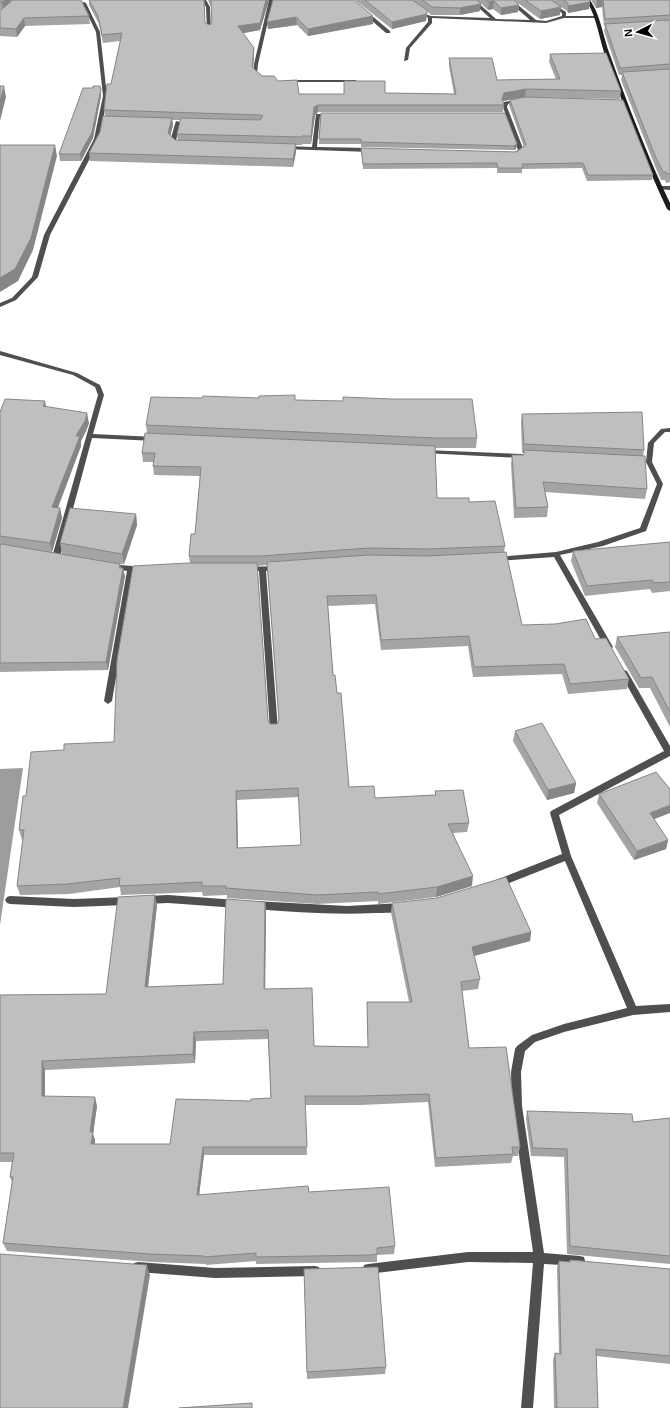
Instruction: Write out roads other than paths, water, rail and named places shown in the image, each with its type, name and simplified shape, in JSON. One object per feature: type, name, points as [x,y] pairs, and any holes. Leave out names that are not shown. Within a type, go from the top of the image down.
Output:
[{"type":"street","points":[[204,0],[208,7],[209,30]]},
{"type":"street","points":[[269,81],[264,80],[255,74],[271,0]]},
{"type":"street","points":[[350,0],[388,32]]},
{"type":"street","points":[[472,0],[495,20]]},
{"type":"street","points":[[509,0],[534,21]]},
{"type":"street","points":[[546,0],[564,13],[564,17]]},
{"type":"street","points":[[588,0],[591,4],[598,29],[625,102],[670,209]]},
{"type":"street","points":[[77,4],[92,2]]},
{"type":"street","points":[[0,305],[14,299],[35,277],[47,235],[97,139],[105,96],[98,32],[84,4]]},
{"type":"street","points":[[420,10],[430,17],[495,20],[546,22],[564,17],[595,17]]},
{"type":"street","points":[[406,60],[408,48],[430,22],[430,17]]},
{"type":"street","points":[[598,29],[606,29]]},
{"type":"street","points":[[616,78],[624,78]]},
{"type":"street","points":[[283,81],[359,81]]},
{"type":"street","points":[[509,154],[521,151],[505,107],[506,103],[512,100],[525,99]]},
{"type":"street","points":[[617,101],[625,102]]},
{"type":"street","points":[[314,149],[318,115],[334,115]]},
{"type":"street","points":[[501,115],[509,115]]},
{"type":"street","points":[[101,120],[108,120]]},
{"type":"street","points":[[170,122],[186,122]]},
{"type":"street","points":[[178,122],[173,141],[176,145],[183,145]]},
{"type":"street","points":[[276,148],[377,150]]},
{"type":"street","points":[[660,188],[670,188]]},
{"type":"street","points":[[0,353],[75,374],[98,386],[101,395],[56,557]]},
{"type":"street","points":[[493,560],[556,554],[600,544],[644,529],[660,484],[645,462],[651,443],[664,430],[670,430]]},
{"type":"street","points":[[90,436],[162,439]]},
{"type":"street","points":[[418,451],[526,456]]},
{"type":"street","points":[[556,554],[669,752],[554,813],[567,856],[633,1010]]},
{"type":"street","points":[[101,564],[131,569],[154,568]]},
{"type":"street","points":[[238,569],[285,567]]},
{"type":"street","points":[[108,701],[131,569]]},
{"type":"street","points":[[262,569],[274,730]]},
{"type":"street","points":[[493,885],[567,856]]},
{"type":"street","points":[[10,900],[74,903],[168,899],[332,911],[381,909],[413,905]]},
{"type":"street","points":[[527,1408],[539,1258],[517,1106],[516,1072],[520,1049],[532,1039],[558,1030],[633,1010],[670,1008]]},
{"type":"street","points":[[354,1270],[468,1257],[539,1258],[593,1263]]},
{"type":"street","points":[[127,1267],[215,1273],[323,1270]]}]
